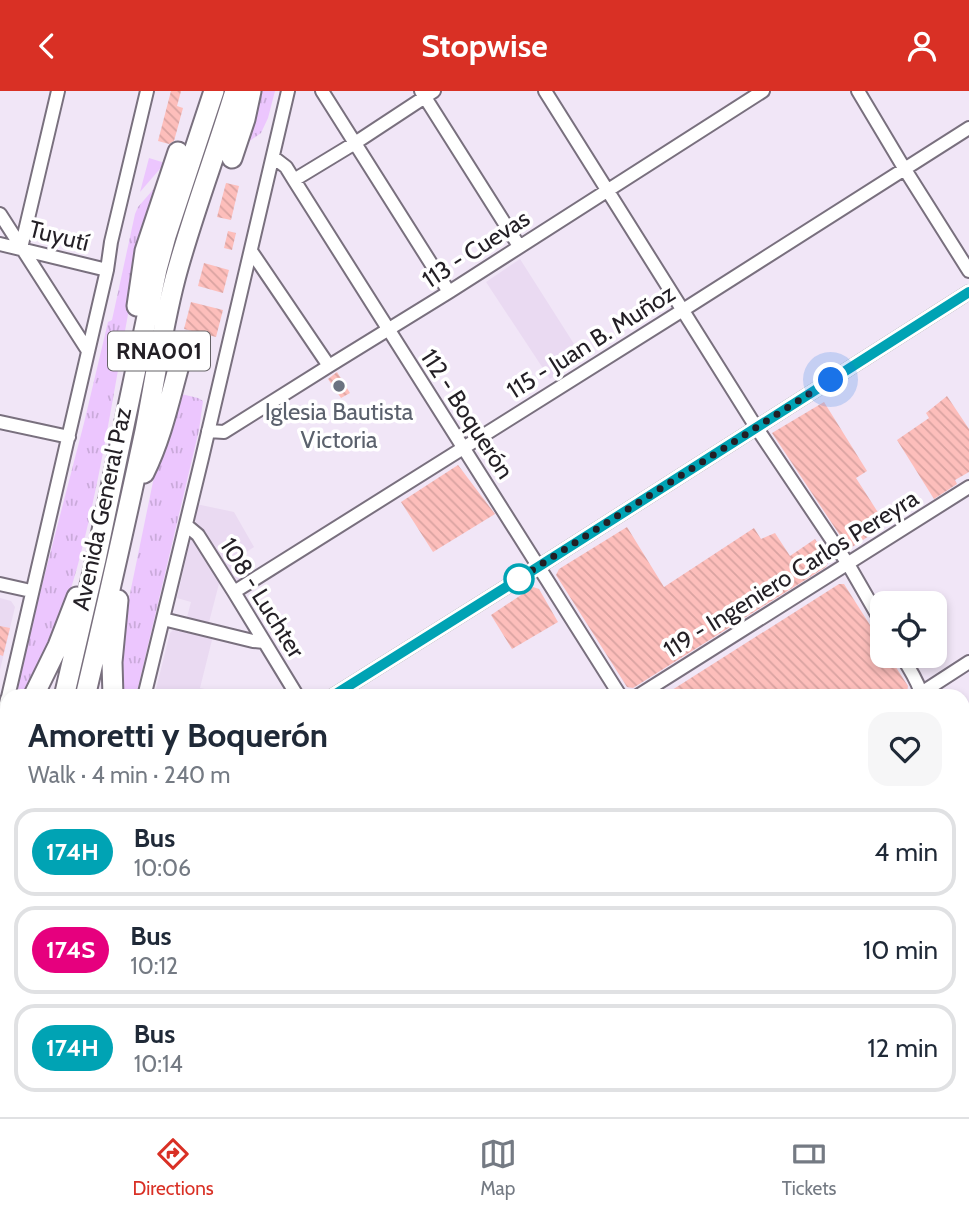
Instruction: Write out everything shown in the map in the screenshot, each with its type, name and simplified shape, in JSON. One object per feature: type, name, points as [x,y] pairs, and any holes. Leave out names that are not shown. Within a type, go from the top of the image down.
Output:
[{"type":"highway","name":"Avenida General Paz","points":[[66,689],[149,299],[163,247],[214,91]]},
{"type":"highway","name":"Avenida General Paz","points":[[87,689],[146,427],[166,316],[185,243],[235,91]]},
{"type":"highway","points":[[232,158],[251,91]]},
{"type":"highway","points":[[128,402],[145,251],[178,152]]},
{"type":"highway","points":[[113,689],[112,662],[128,511],[152,456],[183,351]]},
{"type":"highway","points":[[37,689],[73,608],[108,500]]},
{"type":"street","points":[[21,248],[58,91]]},
{"type":"street","name":"Avenida General Paz","points":[[9,689],[147,91]]},
{"type":"street","points":[[146,689],[288,91]]},
{"type":"street","points":[[322,91],[449,292]]},
{"type":"street","points":[[545,91],[870,602]]},
{"type":"street","name":"113 - Cuevas","points":[[208,431],[224,432],[763,91]]},
{"type":"street","points":[[858,91],[969,271]]},
{"type":"street","points":[[294,180],[355,143],[427,93],[519,246]]},
{"type":"street","name":"115 - Juan B. Muñoz","points":[[234,592],[969,128]]},
{"type":"street","name":"112 - Boquerón","points":[[272,157],[286,167],[616,689]]},
{"type":"street","points":[[0,214],[88,351]]},
{"type":"street","name":"Tuyutí","points":[[0,244],[107,270]]},
{"type":"street","points":[[251,251],[329,366]]},
{"type":"street","points":[[344,689],[969,292]]},
{"type":"street","points":[[0,422],[69,437]]},
{"type":"street","name":"119 - Ingeniero Carlos Pereyra","points":[[649,689],[969,487]]},
{"type":"street","name":"108 - Luchter","points":[[186,525],[198,535],[293,689]]},
{"type":"street","points":[[0,584],[32,591]]},
{"type":"street","points":[[163,619],[264,642]]},
{"type":"street","points":[[928,689],[969,662]]},
{"type":"street","points":[[907,668],[916,689]]},
{"type":"shaded area","points":[[520,259],[583,358],[550,379],[486,282]]},
{"type":"shaded area","points":[[196,504],[234,512],[254,547],[242,555],[256,577],[234,584],[196,523],[193,512]]},
{"type":"shaded area","points":[[193,539],[221,576],[208,626],[186,621],[191,602],[177,598],[190,541]]},
{"type":"shaded area","points":[[0,598],[11,601],[15,607],[0,670]]},
{"type":"shaded area","points":[[175,628],[213,636],[200,688],[204,689],[156,689],[170,633]]},
{"type":"green space","points":[[256,91],[275,91],[261,133],[241,147]]},
{"type":"green space","points":[[149,158],[165,163],[140,192]]},
{"type":"green space","points":[[164,177],[140,253],[103,451],[77,568],[60,617],[28,689],[15,689],[108,322],[112,320],[138,207]]},
{"type":"green space","points":[[177,393],[203,401],[199,430],[138,689],[118,689],[126,613],[155,472]]},
{"type":"building","points":[[171,91],[181,91],[177,106],[183,108],[174,141],[169,144],[158,141]]},
{"type":"building","points":[[226,183],[239,186],[231,220],[217,217]]},
{"type":"building","points":[[228,231],[236,233],[232,250],[224,248]]},
{"type":"building","points":[[204,263],[229,270],[223,293],[198,286]]},
{"type":"building","points":[[191,302],[223,310],[216,337],[184,329]]},
{"type":"building","name":"Iglesia Bautista Victoria","points":[[337,372],[350,393],[341,398],[328,379]]},
{"type":"building","points":[[947,396],[969,429],[969,472],[955,480],[957,484],[934,499],[897,440],[929,418],[926,413]]},
{"type":"building","points":[[824,402],[867,471],[856,478],[886,525],[849,549],[772,433]]},
{"type":"building","points":[[458,465],[495,514],[433,552],[401,502]]},
{"type":"building","points":[[627,527],[664,587],[754,528],[761,539],[775,533],[790,556],[815,539],[829,560],[826,567],[633,688],[627,687],[556,575],[559,569]]},
{"type":"building","points":[[839,584],[844,584],[870,625],[870,668],[896,668],[908,689],[674,689]]},
{"type":"building","points":[[533,587],[539,589],[558,622],[512,649],[491,615]]},
{"type":"building","points":[[0,626],[10,628],[3,656],[0,655]]},
{"type":"bus line","name":"174H","points":[[344,689],[969,292]]},
{"type":"place","name":"Iglesia Bautista Victoria","points":[[339,386]]},
{"type":"route","points":[[519,579],[515,581],[831,380]]}]
